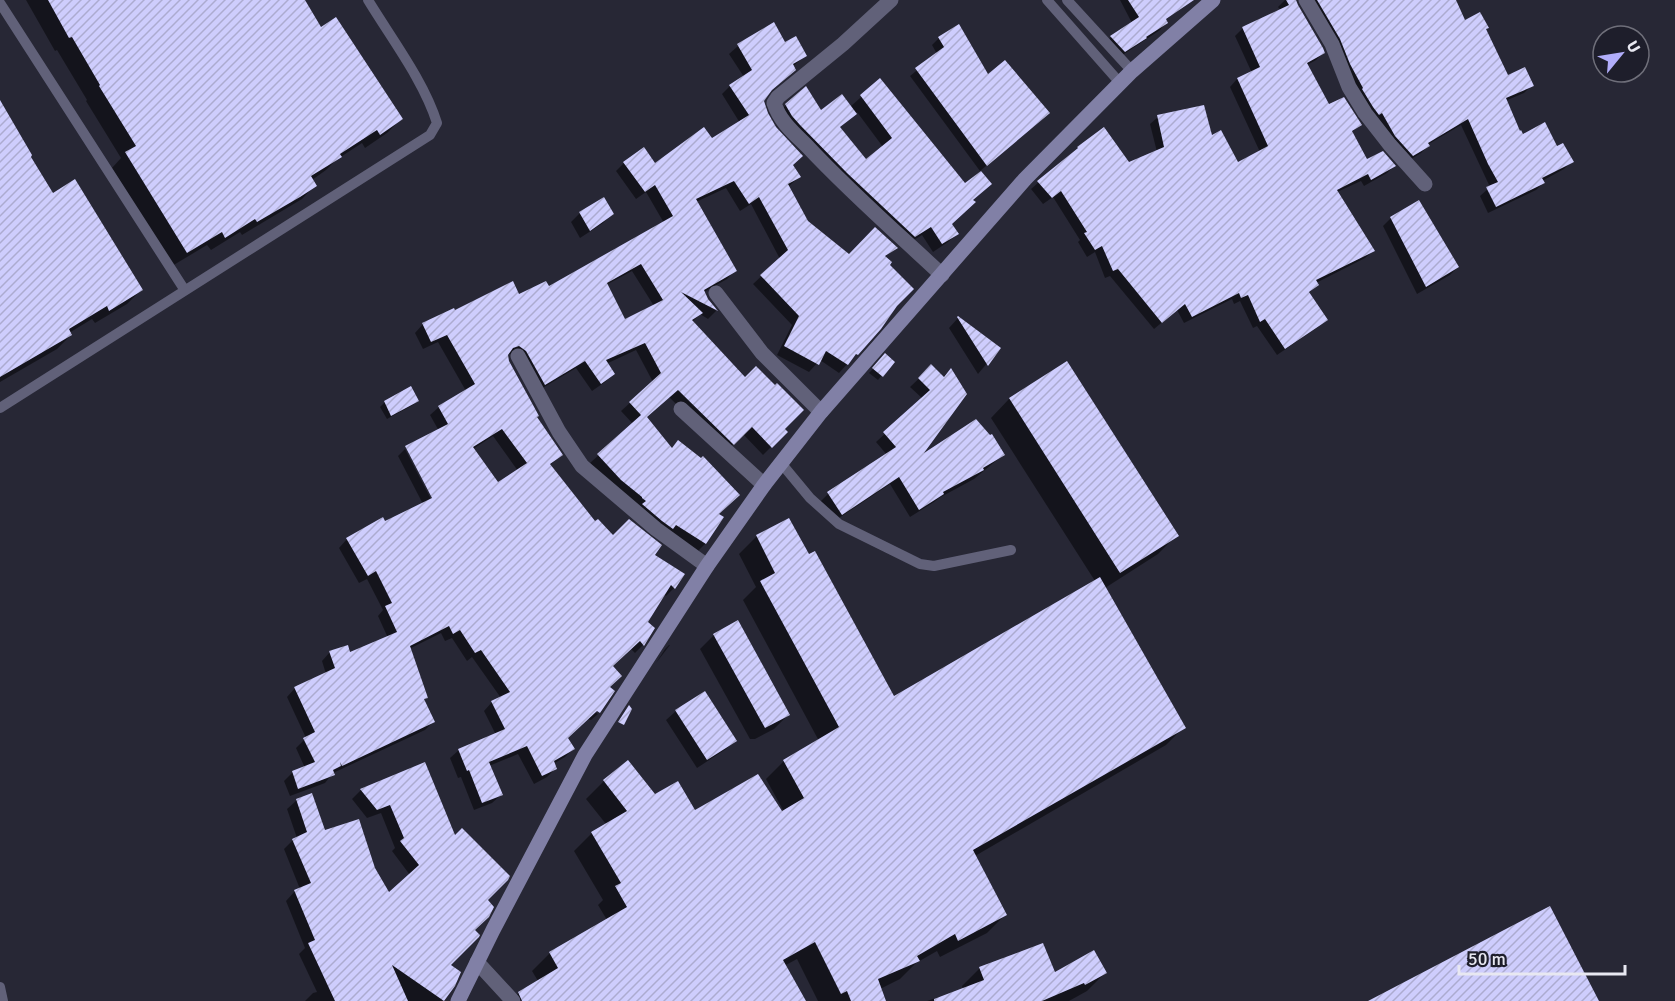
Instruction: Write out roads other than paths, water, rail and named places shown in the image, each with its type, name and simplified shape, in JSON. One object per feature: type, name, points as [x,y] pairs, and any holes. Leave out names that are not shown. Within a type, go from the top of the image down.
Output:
[{"type":"main road","points":[[458,1001],[585,755],[707,566],[780,463],[821,412],[1025,179],[1132,71],[1213,0]]},
{"type":"street","points":[[891,0],[843,44],[778,97],[774,103],[778,116],[823,163],[942,275]]},
{"type":"street","points":[[1306,0],[1332,44],[1349,87],[1365,114],[1425,184]]},
{"type":"street","points":[[716,293],[762,353],[821,412]]},
{"type":"street","points":[[518,356],[559,432],[582,466],[656,529],[707,566]]},
{"type":"street","points":[[681,409],[764,485]]},
{"type":"street","points":[[477,962],[513,1001]]},
{"type":"lane","points":[[0,408],[184,289],[430,135],[437,123],[429,99],[368,0]]},
{"type":"lane","points":[[1047,0],[1121,84]]},
{"type":"lane","points":[[1067,0],[1132,71]]},
{"type":"lane","points":[[0,3],[184,289]]},
{"type":"lane","points":[[780,463],[810,498],[839,524],[920,564],[934,566],[1011,550]]},
{"type":"lane","points":[[0,987],[3,1001]]}]
